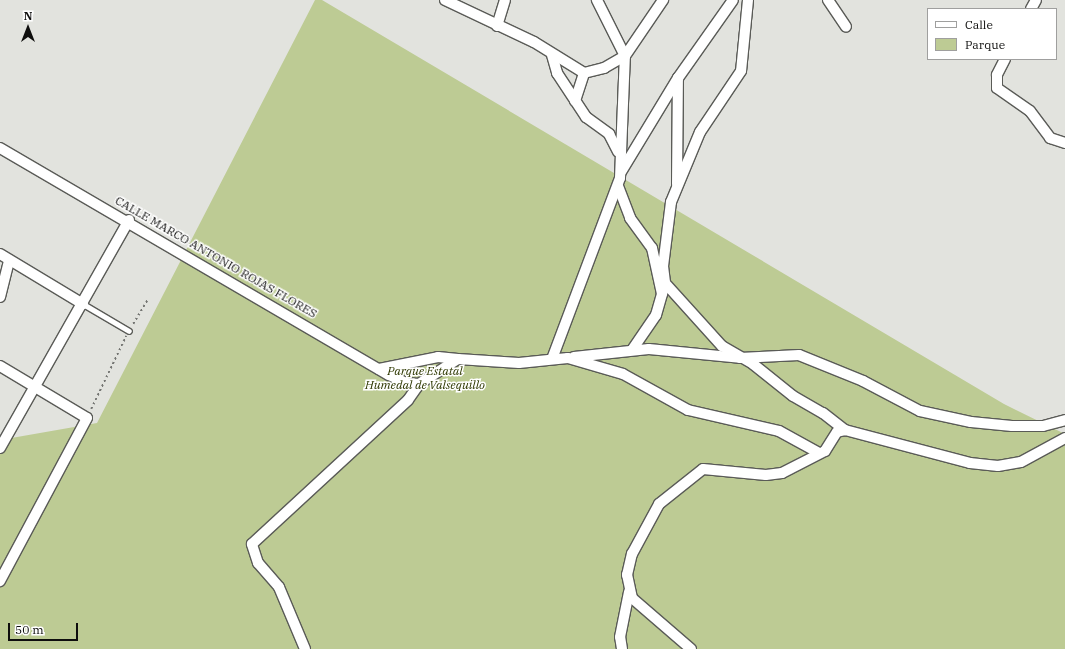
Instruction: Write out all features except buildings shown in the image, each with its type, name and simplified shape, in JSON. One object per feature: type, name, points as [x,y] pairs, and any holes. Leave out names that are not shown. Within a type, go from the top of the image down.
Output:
[{"type":"street","points":[[445,0],[497,26],[534,42],[552,55],[584,73],[604,68],[625,56],[663,0]]},
{"type":"street","points":[[497,26],[506,0]]},
{"type":"street","points":[[552,359],[618,186],[621,172],[620,155],[625,56],[596,0]]},
{"type":"street","points":[[621,172],[678,78],[733,0]]},
{"type":"street","points":[[632,350],[651,324],[662,294],[665,283],[663,266],[670,210],[677,186],[700,132],[741,71],[748,0]]},
{"type":"street","points":[[828,0],[846,27]]},
{"type":"street","points":[[552,55],[557,73],[575,101],[586,117],[609,134],[620,155]]},
{"type":"street","points":[[1004,60],[997,75],[997,88],[1030,111],[1050,138],[1065,143]]},
{"type":"street","points":[[575,101],[584,73]]},
{"type":"street","points":[[677,186],[678,78]]},
{"type":"street","name":"CALLE MARCO ANTONIO ROJAS FLORES","points":[[0,148],[129,220],[379,369],[406,383],[419,384]]},
{"type":"street","points":[[618,186],[630,218],[652,248],[662,294]]},
{"type":"street","points":[[0,448],[83,304],[129,220]]},
{"type":"street","points":[[0,297],[4,257],[83,304]]},
{"type":"street","points":[[665,283],[722,346],[740,358],[753,364],[793,396],[823,413],[844,430],[970,463],[998,466],[1021,462],[1065,438]]},
{"type":"street","points":[[379,369],[438,358],[513,363],[632,350],[740,358],[799,356],[863,381],[902,404],[971,422],[1038,426],[1065,420]]},
{"type":"street","points":[[568,358],[623,374],[688,410],[779,431],[819,453]]},
{"type":"street","points":[[305,649],[279,587],[258,563],[252,544],[408,400],[419,384],[458,359]]},
{"type":"street","points":[[0,366],[35,385],[87,418],[0,581]]},
{"type":"street","points":[[622,649],[620,637],[629,592],[628,565],[653,512],[686,479],[703,469],[714,468],[766,475],[782,473],[829,448],[837,432],[844,430]]},
{"type":"street","points":[[629,592],[636,603],[660,619],[691,649]]},
{"type":"lane","points":[[83,304],[129,331]]},
{"type":"path","points":[[87,418],[129,331],[148,298]]},
{"type":"green space","name":"Parque Estatal Humedal de Valsequillo","points":[[315,0],[322,0],[1004,404],[1065,434],[1065,649],[0,649],[0,440],[97,423]]}]
